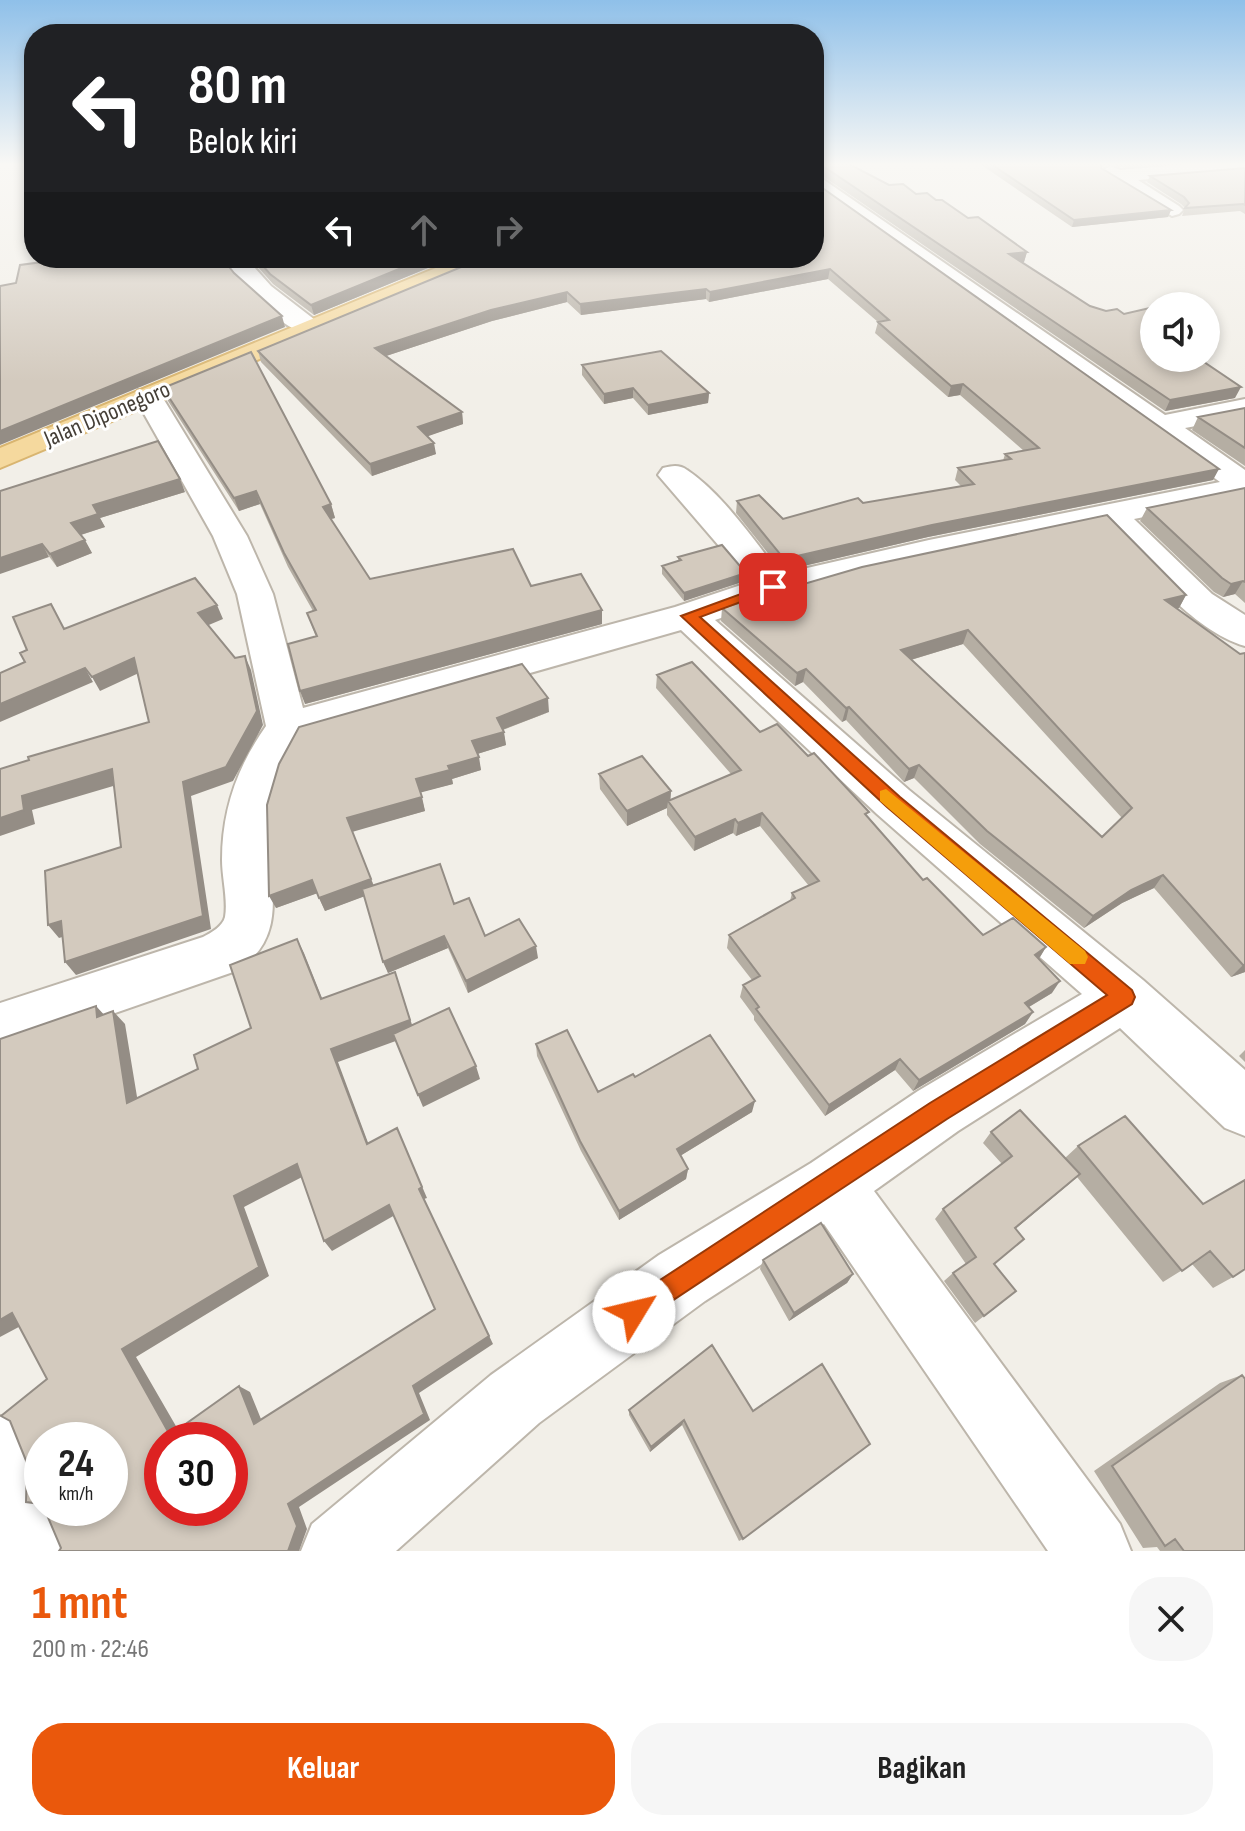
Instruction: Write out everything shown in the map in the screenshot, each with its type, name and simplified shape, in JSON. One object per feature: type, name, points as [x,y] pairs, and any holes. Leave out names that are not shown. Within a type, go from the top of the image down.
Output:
[{"type":"main road","name":"Jalan Diponegoro","points":[[0,459],[456,268]]},
{"type":"street","points":[[894,236],[1245,486]]},
{"type":"street","points":[[242,268],[262,291],[310,329]]},
{"type":"street","points":[[148,396],[230,536],[255,594],[287,727]]},
{"type":"street","points":[[1157,424],[1245,408]]},
{"type":"street","points":[[674,475],[703,503],[773,587]]},
{"type":"street","points":[[0,1028],[218,955],[242,937],[248,928],[250,915],[243,832],[256,784],[271,749],[287,727],[688,616],[773,587],[929,550],[1245,486]]},
{"type":"street","points":[[1109,513],[1199,602],[1245,633]]},
{"type":"street","points":[[688,616],[893,802],[1124,997],[1245,1108]]},
{"type":"street","points":[[339,1551],[515,1399],[682,1278],[832,1184],[938,1111],[1124,997]]},
{"type":"street","points":[[832,1184],[1093,1551]]},
{"type":"street","points":[[0,1452],[38,1551]]},
{"type":"building","points":[[824,236],[891,236],[1219,469],[932,525],[784,559],[737,501],[759,495],[783,519],[858,498],[863,503],[974,484],[958,468],[1011,459],[1005,454],[1039,448],[963,384],[951,386],[878,322],[889,320],[830,269],[710,292],[706,289],[580,304],[567,292],[491,310],[375,348],[462,412],[418,427],[434,443],[370,464],[258,351],[459,268],[824,268]]},
{"type":"building","points":[[927,236],[1005,236],[1027,252],[1009,254],[1090,306],[1106,311],[1117,309],[1124,314],[1140,310],[1140,372],[1219,372],[1241,387],[1170,400]]},
{"type":"building","points":[[24,264],[24,268],[230,268],[282,316],[0,431],[0,286],[16,283],[20,265]]},
{"type":"building","points":[[265,268],[402,268],[311,305]]},
{"type":"building","points":[[661,351],[709,393],[648,405],[633,388],[604,394],[582,365]]},
{"type":"building","points":[[251,352],[331,504],[323,507],[370,579],[513,549],[531,586],[581,574],[602,610],[300,691],[288,644],[317,636],[307,613],[316,610],[284,553],[256,491],[234,498],[163,388]]},
{"type":"building","points":[[1245,408],[1245,448],[1198,417]]},
{"type":"building","points":[[158,441],[180,479],[93,505],[98,514],[71,523],[85,540],[50,554],[42,544],[0,558],[0,491]]},
{"type":"building","points":[[1245,488],[1245,582],[1231,584],[1222,578],[1147,508]]},
{"type":"building","points":[[1107,515],[1186,595],[1165,600],[1240,654],[1245,653],[1245,965],[1163,875],[1131,890],[1093,916],[987,831],[919,765],[909,769],[849,707],[846,708],[806,669],[797,673],[722,608],[862,567]],"holes":[[[968,630],[1132,808],[1102,837],[901,650]]]},
{"type":"building","points":[[722,545],[746,573],[684,593],[662,566],[681,560],[678,557]]},
{"type":"building","points":[[195,578],[217,605],[198,613],[235,658],[245,656],[257,711],[226,767],[183,782],[203,916],[65,962],[61,921],[48,925],[45,871],[121,847],[112,769],[22,796],[24,810],[0,818],[0,769],[29,760],[28,757],[149,722],[134,658],[92,677],[85,668],[0,704],[0,673],[25,662],[20,653],[27,650],[13,617],[51,604],[64,629]]},
{"type":"building","points":[[692,662],[760,732],[777,724],[808,756],[814,753],[869,812],[865,814],[923,880],[927,878],[983,935],[1013,918],[1046,947],[1035,955],[1060,981],[1025,1003],[1033,1012],[919,1080],[900,1059],[829,1105],[756,1009],[759,1007],[743,985],[760,976],[729,935],[795,898],[792,893],[819,881],[762,813],[738,823],[735,819],[695,837],[668,801],[741,770],[657,675]]},
{"type":"building","points":[[522,664],[548,698],[497,718],[504,732],[472,741],[479,757],[448,766],[450,770],[416,779],[422,797],[347,818],[371,879],[319,898],[312,880],[269,896],[267,805],[279,764],[299,727]]},
{"type":"building","points":[[642,756],[671,791],[627,811],[599,774]]},
{"type":"building","points":[[440,864],[454,904],[469,898],[485,936],[519,919],[536,946],[466,981],[444,936],[383,962],[362,889]]},
{"type":"building","points":[[297,939],[321,999],[395,972],[410,1020],[331,1049],[367,1144],[397,1128],[422,1187],[419,1189],[489,1336],[413,1386],[424,1414],[288,1504],[297,1526],[288,1551],[59,1551],[61,1548],[52,1526],[128,1526],[128,1422],[24,1422],[24,1456],[10,1421],[1,1416],[47,1379],[12,1313],[0,1320],[0,1039],[96,1006],[97,1017],[113,1011],[127,1103],[198,1069],[194,1055],[251,1028],[230,965]],"holes":[[[297,1164],[324,1241],[389,1205],[435,1309],[254,1424],[239,1386],[188,1422],[248,1422],[248,1526],[144,1526],[144,1422],[163,1422],[122,1349],[259,1267],[234,1196]]]},
{"type":"building","points":[[449,1008],[476,1066],[418,1095],[393,1034]]},
{"type":"building","points":[[567,1030],[598,1092],[633,1074],[635,1077],[710,1035],[755,1101],[677,1149],[688,1169],[619,1211],[580,1141],[536,1044]]},
{"type":"building","points":[[1020,1110],[1080,1174],[1015,1228],[1024,1239],[994,1264],[1016,1291],[984,1316],[953,1273],[976,1257],[943,1209],[1012,1156],[991,1132]]},
{"type":"building","points":[[1125,1116],[1203,1204],[1245,1180],[1245,1269],[1233,1277],[1210,1251],[1182,1271],[1078,1146]]},
{"type":"building","points":[[821,1223],[853,1274],[794,1313],[763,1260]]},
{"type":"building","points":[[712,1345],[753,1411],[822,1364],[870,1444],[743,1539],[684,1420],[651,1447],[629,1410]]},
{"type":"building","points":[[1242,1375],[1245,1379],[1245,1551],[1184,1551],[1175,1539],[1165,1546],[1112,1466]]},
{"type":"slow traffic","points":[[886,796],[1078,957]]},
{"type":"route","points":[[634,1312],[682,1278],[832,1184],[938,1111],[1124,997],[893,802],[688,616],[773,587]]}]
